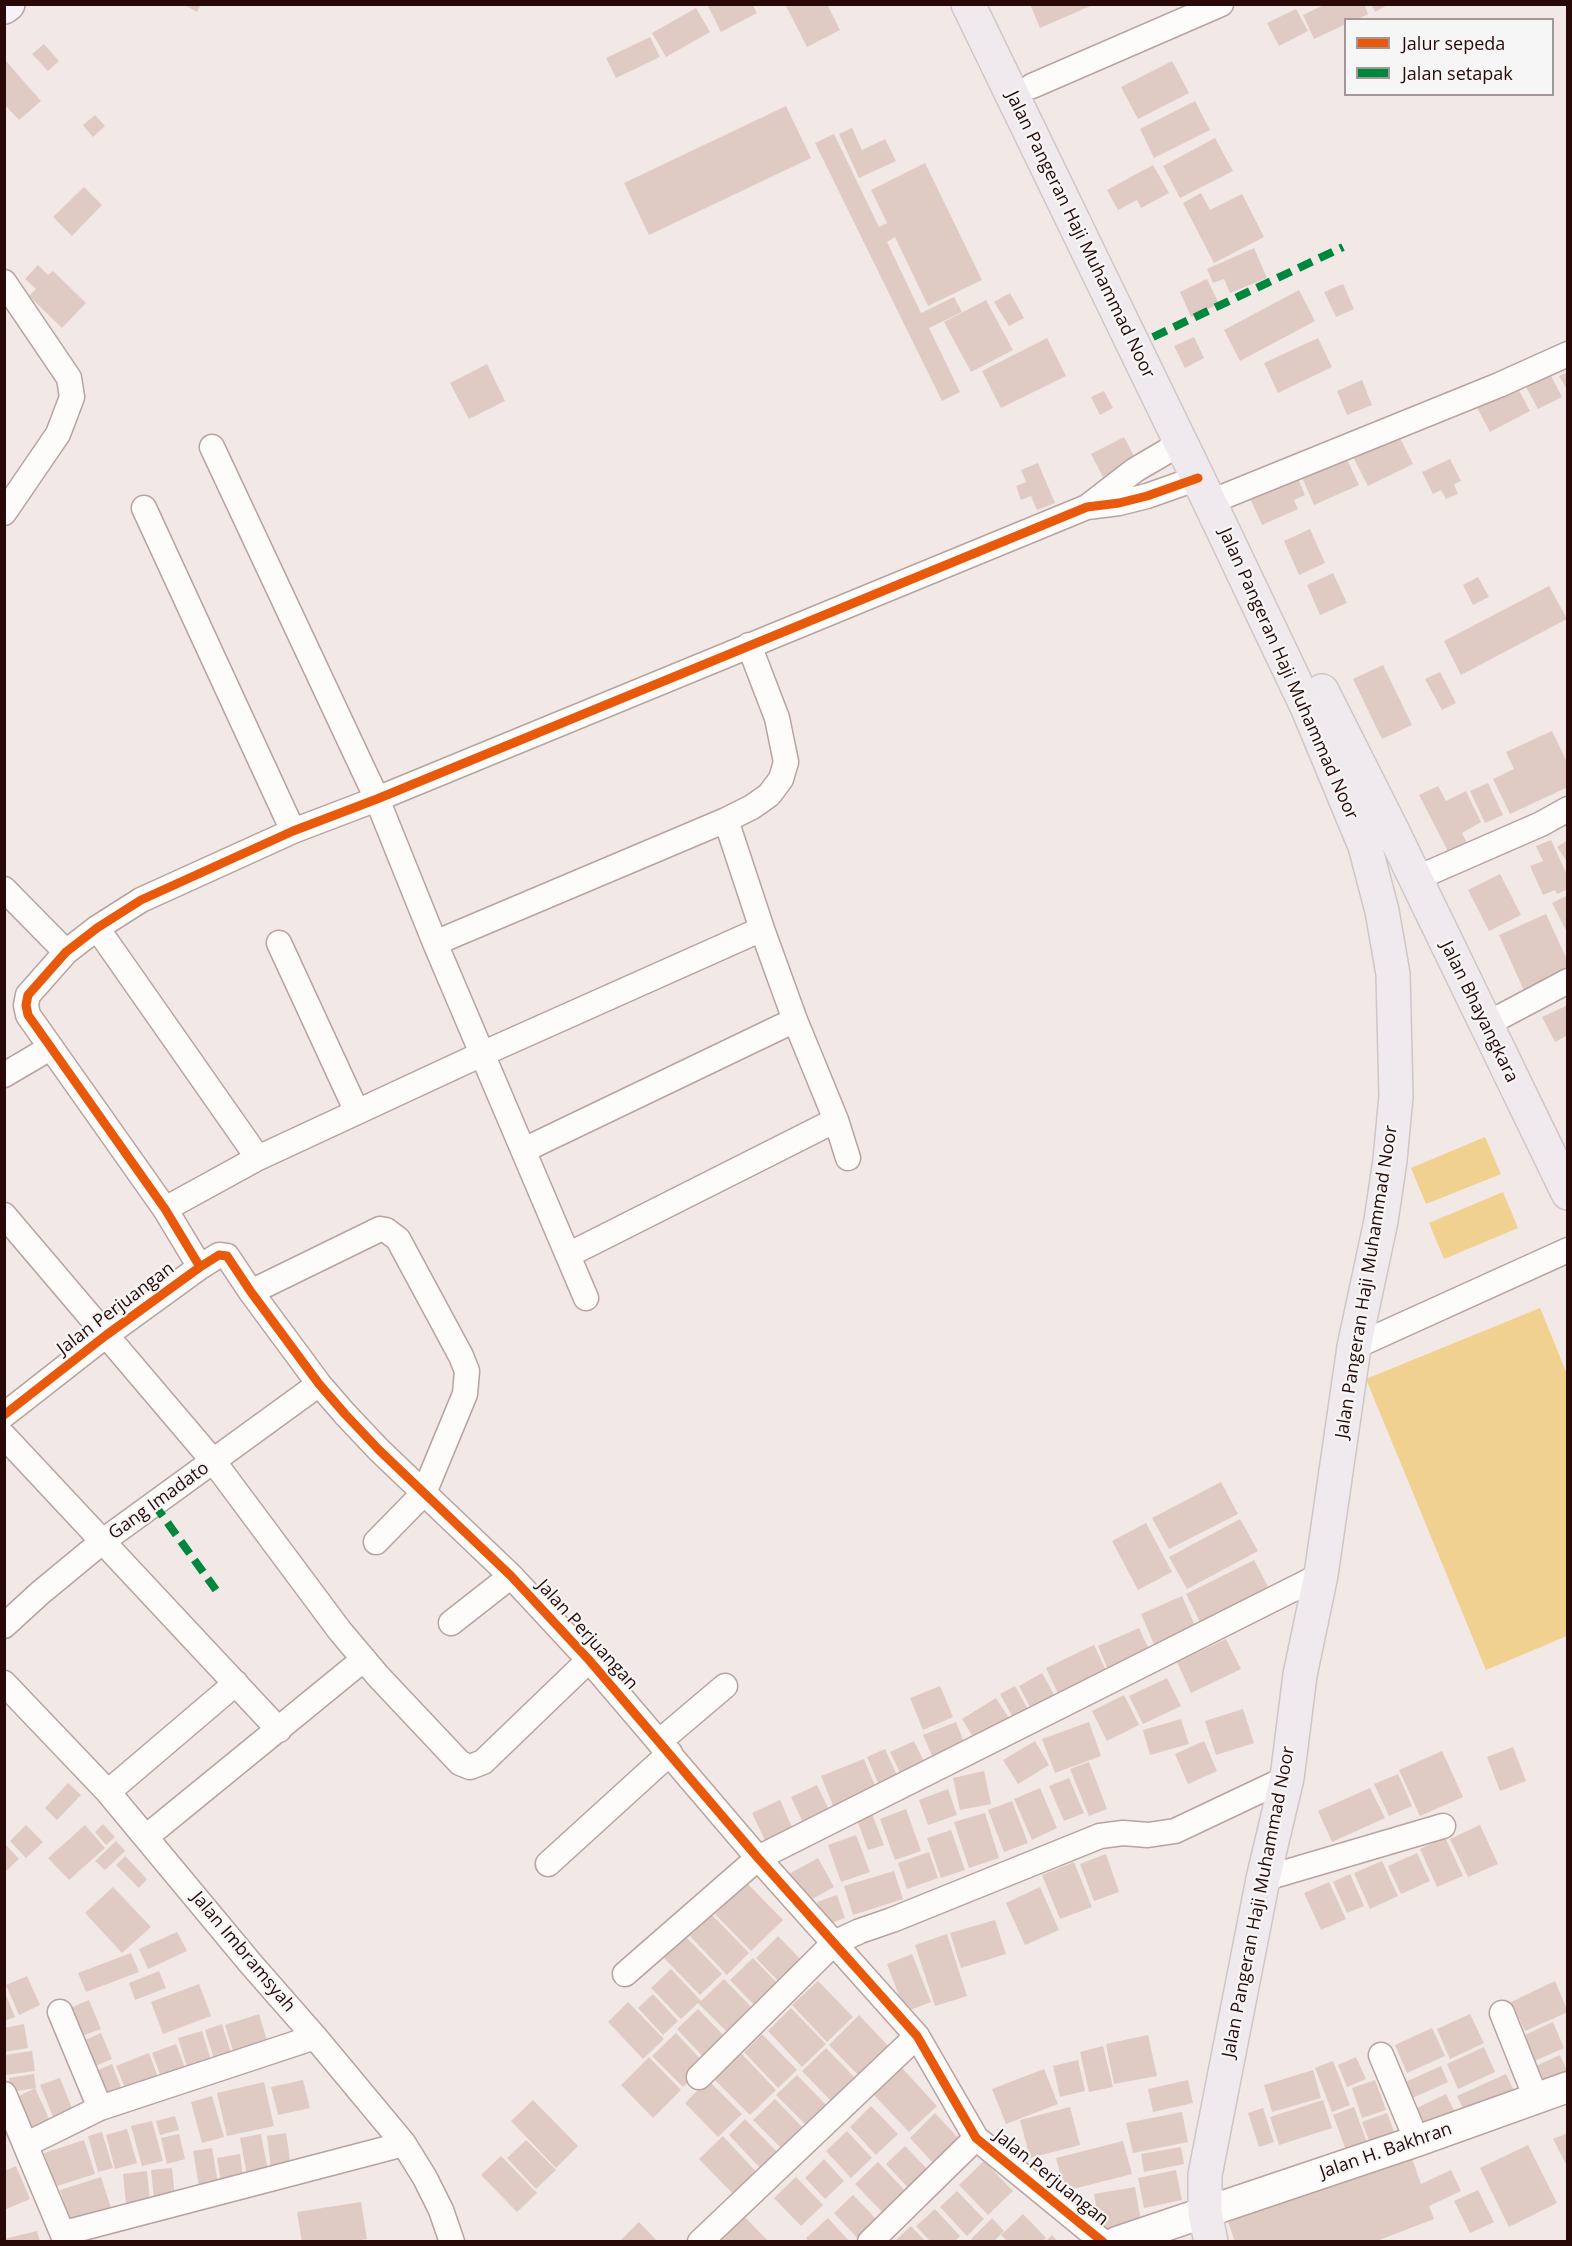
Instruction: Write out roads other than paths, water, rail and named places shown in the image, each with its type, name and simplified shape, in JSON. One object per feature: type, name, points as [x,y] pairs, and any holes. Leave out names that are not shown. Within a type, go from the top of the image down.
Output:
[{"type":"main road","points":[[4,7],[8,4]]},
{"type":"main road","name":"Jalan Pangeran Haji Muhammad Noor","points":[[968,4],[1225,496],[1392,830]]},
{"type":"main road","name":"Jalan Pangeran Haji Muhammad Noor","points":[[991,4],[1032,86],[1086,204],[1140,333],[1181,443],[1308,709],[1350,807],[1365,846],[1382,911],[1393,974],[1396,1096],[1381,1221],[1354,1347],[1322,1575],[1300,1675],[1287,1778],[1263,1879],[1205,2175],[1208,2227]]},
{"type":"main road","name":"Jalan Bhayangkara","points":[[1392,830],[1485,1026],[1559,1153],[1568,1193]]},
{"type":"street","points":[[1032,86],[1221,4]]},
{"type":"street","points":[[4,282],[69,378],[72,397],[58,434],[4,513]]},
{"type":"street","points":[[1225,496],[1499,385],[1568,354]]},
{"type":"street","points":[[1087,507],[1135,470],[1181,443]]},
{"type":"street","points":[[212,447],[377,799],[435,943],[586,1298]]},
{"type":"street","points":[[200,1267],[165,1209],[28,1015],[26,1005],[28,995],[66,952],[141,900],[293,831],[377,799],[1087,507],[1119,503],[1147,496],[1198,478]]},
{"type":"street","points":[[144,508],[293,831]]},
{"type":"street","points":[[435,943],[726,820],[752,807],[769,795],[781,779],[786,762],[777,718],[749,645]]},
{"type":"street","points":[[1415,879],[1541,824],[1568,809]]},
{"type":"street","points":[[726,820],[762,929],[795,1020],[836,1120],[848,1158]]},
{"type":"street","points":[[4,889],[66,952]]},
{"type":"street","points":[[98,928],[258,1158]]},
{"type":"street","points":[[165,1209],[258,1158],[482,1054],[762,929]]},
{"type":"street","points":[[279,943],[357,1112]]},
{"type":"street","points":[[1485,1026],[1568,981]]},
{"type":"street","points":[[524,1150],[795,1020]]},
{"type":"street","points":[[4,1075],[50,1048]]},
{"type":"street","points":[[568,1255],[836,1120]]},
{"type":"street","points":[[4,1215],[214,1462],[301,1580],[364,1659],[460,1763],[471,1767],[483,1762],[589,1660]]},
{"type":"street","points":[[250,1292],[380,1229],[393,1234],[398,1239],[467,1371],[465,1394],[424,1493],[376,1542]]},
{"type":"street","points":[[1354,1347],[1568,1250]]},
{"type":"street","name":"Jalan Perjuangan","points":[[4,1415],[105,1336],[200,1267],[219,1255],[227,1256],[250,1292],[319,1384],[379,1450],[511,1576],[589,1660],[758,1858],[917,2036],[976,2138],[1103,2241]]},
{"type":"street","name":"Gang Imadato","points":[[4,1626],[103,1541],[319,1384]]},
{"type":"street","points":[[4,1436],[279,1730]]},
{"type":"street","points":[[625,1974],[758,1858],[1322,1575]]},
{"type":"street","points":[[451,1623],[511,1576]]},
{"type":"street","points":[[146,1837],[364,1659]]},
{"type":"street","name":"Jalan Imbramsyah","points":[[4,1683],[108,1792],[404,2144],[441,2210],[452,2241]]},
{"type":"street","points":[[108,1792],[236,1683]]},
{"type":"street","points":[[548,1864],[725,1686]]},
{"type":"street","points":[[699,2077],[834,1943],[1100,1836],[1123,1833],[1148,1835],[1175,1831],[1287,1778]]},
{"type":"street","points":[[1263,1879],[1443,1826]]},
{"type":"street","points":[[60,2012],[100,2108]]},
{"type":"street","points":[[1502,2013],[1536,2098]]},
{"type":"street","points":[[700,2241],[917,2036]]},
{"type":"street","points":[[27,2144],[100,2108],[315,2037]]},
{"type":"street","points":[[1381,2055],[1417,2141]]},
{"type":"street","name":"Jalan H. Bakhran","points":[[1117,2241],[1208,2227],[1417,2141],[1568,2087]]},
{"type":"street","points":[[4,2094],[65,2237],[404,2144]]},
{"type":"street","points":[[870,2241],[976,2138]]}]
